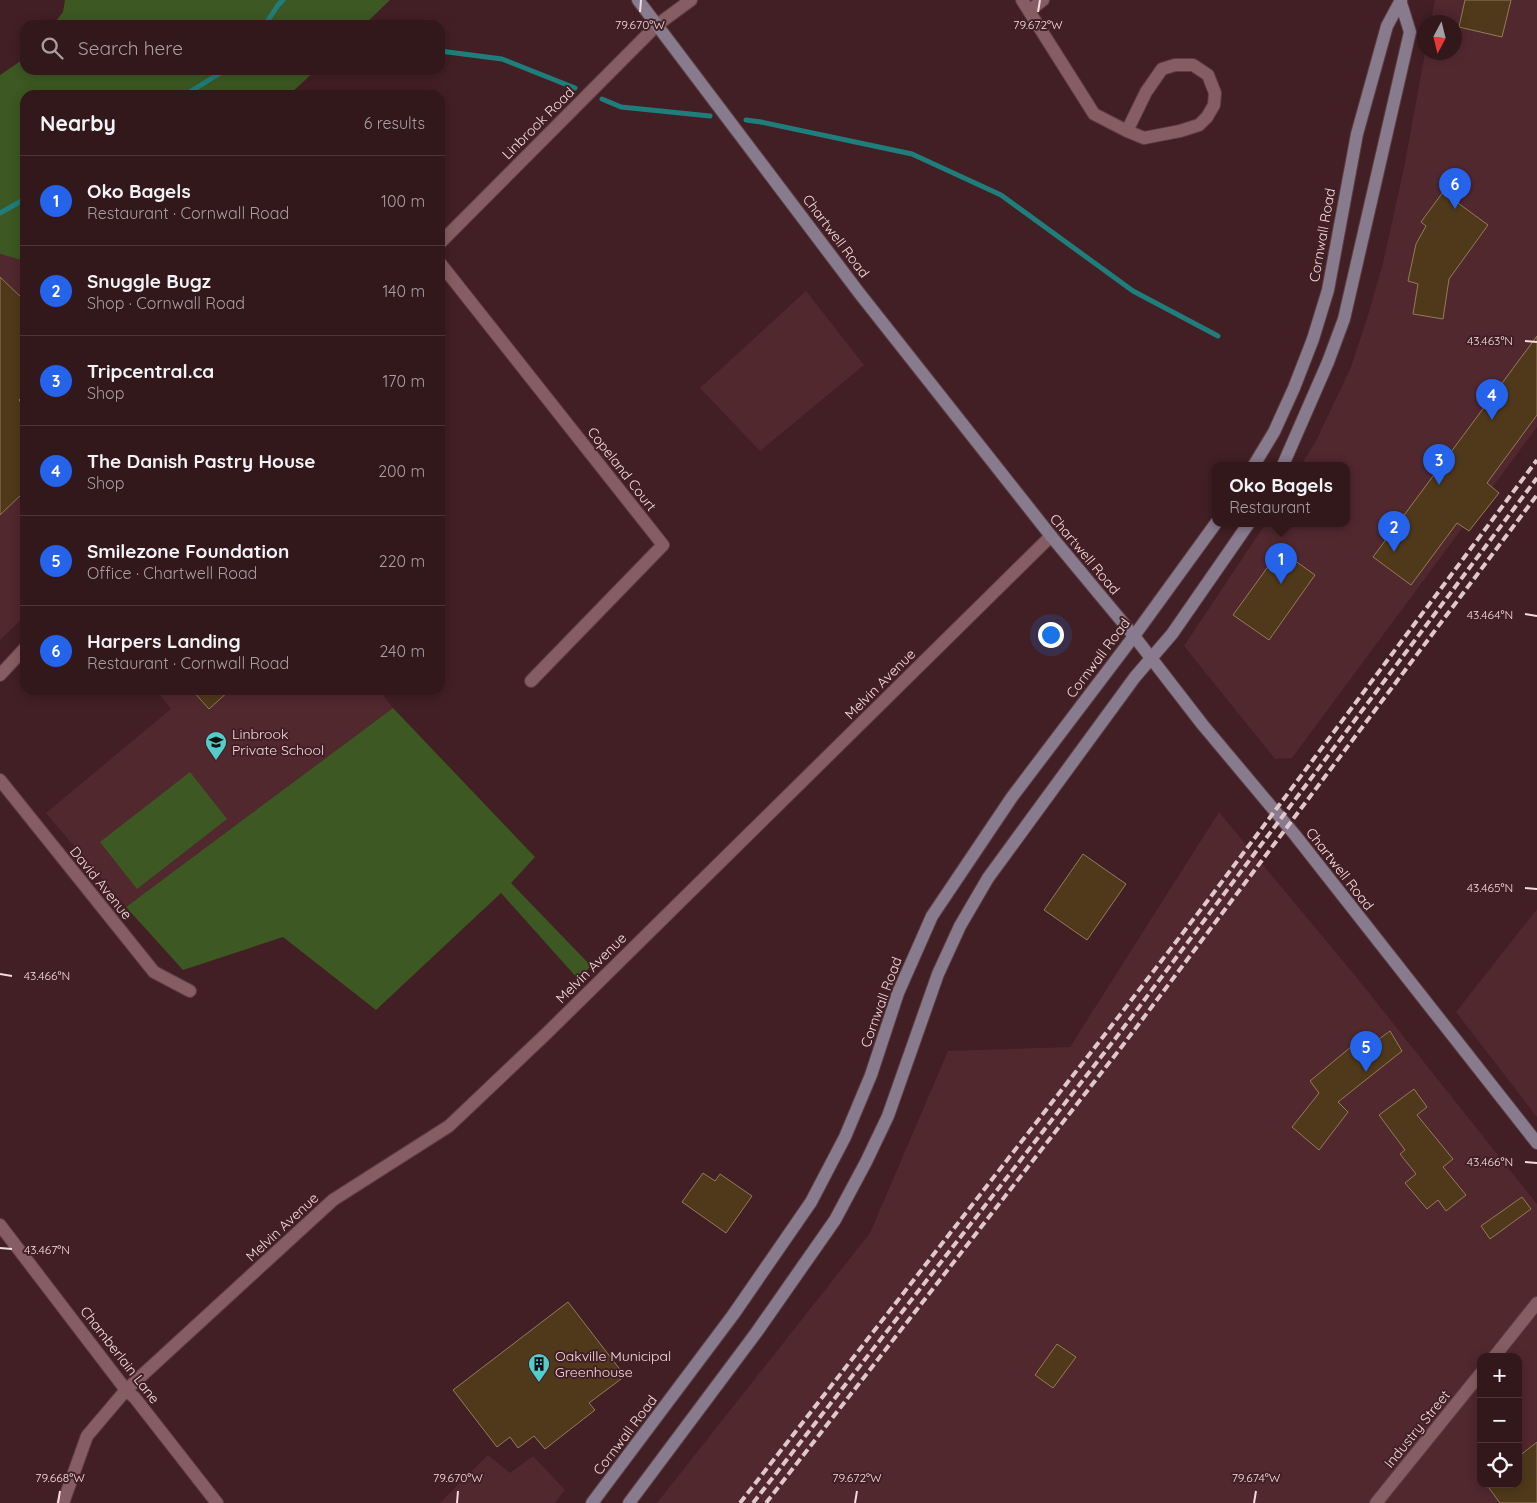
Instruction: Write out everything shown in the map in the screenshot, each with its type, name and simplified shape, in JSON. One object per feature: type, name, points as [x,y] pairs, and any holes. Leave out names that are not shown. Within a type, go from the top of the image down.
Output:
[{"type":"main road","name":"Chartwell Road","points":[[638,0],[860,294],[1051,536],[1294,835],[1537,1143]]},
{"type":"main road","name":"Cornwall Road","points":[[1256,462],[1274,432],[1313,339],[1328,290],[1357,134],[1387,26],[1401,1]]},
{"type":"main road","name":"Cornwall Road","points":[[1284,462],[1328,362],[1344,318],[1410,32],[1401,1]]},
{"type":"main road","name":"Cornwall Road","points":[[592,1503],[733,1315],[811,1202],[845,1137],[868,1084],[898,993],[932,916],[1012,797],[1134,636],[1213,527]]},
{"type":"main road","points":[[629,1503],[756,1333],[835,1220],[888,1116],[938,974],[960,926],[993,870],[1135,677],[1172,634],[1246,527]]},
{"type":"street","name":"Linbrook Road","points":[[445,238],[657,25],[691,0]]},
{"type":"street","points":[[1043,0],[1026,5],[1094,114],[1108,123],[1127,131],[1144,138],[1199,125],[1207,117],[1214,105],[1215,93],[1208,75],[1193,65],[1176,65],[1162,69],[1146,92],[1127,131]]},
{"type":"street","name":"Copeland Court","points":[[445,269],[663,545],[532,681]]},
{"type":"street","name":"Melvin Avenue","points":[[63,1503],[87,1436],[126,1390],[333,1200],[449,1126],[569,1012],[1051,536]]},
{"type":"street","points":[[0,675],[20,653]]},
{"type":"street","name":"David Avenue","points":[[0,780],[154,972],[190,991]]},
{"type":"street","name":"Chamberlain Lane","points":[[0,1225],[126,1390],[135,1398],[217,1503]]},
{"type":"street","points":[[1497,1353],[1537,1304]]},
{"type":"street","name":"Industry Street","points":[[1376,1503],[1477,1378]]},
{"type":"shaded area","points":[[1435,0],[1537,0],[1537,427],[1292,758],[1275,759],[1184,646],[1263,527],[1350,527],[1350,462],[1303,462],[1315,443],[1351,367],[1383,263],[1404,168],[1424,60],[1462,60],[1462,15],[1432,15]]},
{"type":"shaded area","points":[[0,254],[20,260],[20,621],[0,640]]},
{"type":"shaded area","points":[[806,291],[864,365],[760,451],[700,388]]},
{"type":"shaded area","name":"Linbrook Private School","points":[[160,695],[383,695],[393,708],[126,907],[46,813],[171,709]]},
{"type":"shaded area","points":[[1219,812],[1357,978],[1537,1204],[1537,1503],[657,1503],[870,1233],[948,1051],[1070,1047]]},
{"type":"shaded area","points":[[1537,909],[1537,1117],[1456,1012]]},
{"type":"shaded area","points":[[488,1455],[510,1473],[533,1456],[565,1490],[555,1503],[440,1503]]},
{"type":"green space","points":[[65,0],[390,0],[369,20],[57,20],[63,12]]},
{"type":"green space","points":[[20,61],[20,75],[311,75],[294,90],[20,90],[20,260],[0,254],[0,75]]},
{"type":"green space","points":[[393,708],[535,857],[511,883],[591,966],[578,979],[501,893],[376,1010],[283,937],[183,970],[126,907]]},
{"type":"green space","points":[[190,772],[227,819],[137,889],[100,842]]},
{"type":"building","points":[[1465,0],[1511,0],[1502,37],[1462,28],[1462,15]]},
{"type":"building","points":[[1443,192],[1488,225],[1449,279],[1443,319],[1413,314],[1418,284],[1408,281],[1416,244],[1426,226],[1421,222]]},
{"type":"building","points":[[0,277],[20,296],[20,496],[0,515]]},
{"type":"building","points":[[1537,336],[1537,415],[1487,483],[1499,493],[1469,531],[1457,523],[1411,585],[1373,557]]},
{"type":"building","points":[[1280,550],[1315,575],[1269,640],[1233,615]]},
{"type":"building","points":[[196,695],[224,695],[209,709]]},
{"type":"building","points":[[1083,854],[1126,884],[1087,940],[1044,910]]},
{"type":"building","points":[[1390,1031],[1402,1051],[1338,1102],[1348,1112],[1319,1150],[1292,1127],[1319,1093],[1310,1081],[1364,1036],[1371,1045]]},
{"type":"building","points":[[1414,1089],[1427,1107],[1417,1115],[1453,1159],[1443,1167],[1466,1195],[1446,1211],[1438,1200],[1427,1209],[1405,1183],[1416,1174],[1400,1154],[1405,1150],[1379,1115]]},
{"type":"building","points":[[703,1173],[715,1181],[720,1174],[752,1196],[726,1233],[682,1202]]},
{"type":"building","points":[[1522,1197],[1531,1209],[1490,1239],[1481,1226]]},
{"type":"building","name":"Oakville Municipal Greenhouse","points":[[568,1302],[625,1376],[589,1403],[595,1410],[545,1449],[534,1436],[518,1448],[510,1437],[497,1447],[453,1390]]},
{"type":"building","points":[[1057,1344],[1076,1357],[1053,1388],[1035,1375]]},
{"type":"building","points":[[1537,1442],[1537,1503],[1500,1503],[1489,1488],[1522,1488],[1522,1454]]},
{"type":"waterway","points":[[268,20],[283,0]]},
{"type":"waterway","points":[[445,52],[502,59],[575,88]]},
{"type":"waterway","points":[[193,90],[217,75]]},
{"type":"waterway","points":[[602,99],[621,107],[710,116]]},
{"type":"waterway","points":[[746,120],[912,154],[1001,195],[1133,291],[1218,336]]},
{"type":"waterway","points":[[0,213],[20,202]]},
{"type":"railway","points":[[740,1503],[1212,895],[1537,460]]},
{"type":"railway","points":[[753,1503],[1115,1039],[1537,478]]},
{"type":"railway","points":[[766,1503],[1123,1045],[1537,495]]},
{"type":"place","name":"Harpers Landing","points":[[1455,209]]},
{"type":"place","name":"The Danish Pastry House","points":[[1492,420]]},
{"type":"place","name":"Tripcentral.ca","points":[[1439,485]]},
{"type":"place","name":"Snuggle Bugz","points":[[1394,552]]},
{"type":"place","name":"Oko Bagels","points":[[1281,584]]},
{"type":"place","name":"Linbrook Private School","points":[[216,761]]},
{"type":"place","name":"Smilezone Foundation","points":[[1366,1072]]},
{"type":"place","name":"Oakville Municipal Greenhouse","points":[[539,1383]]}]
